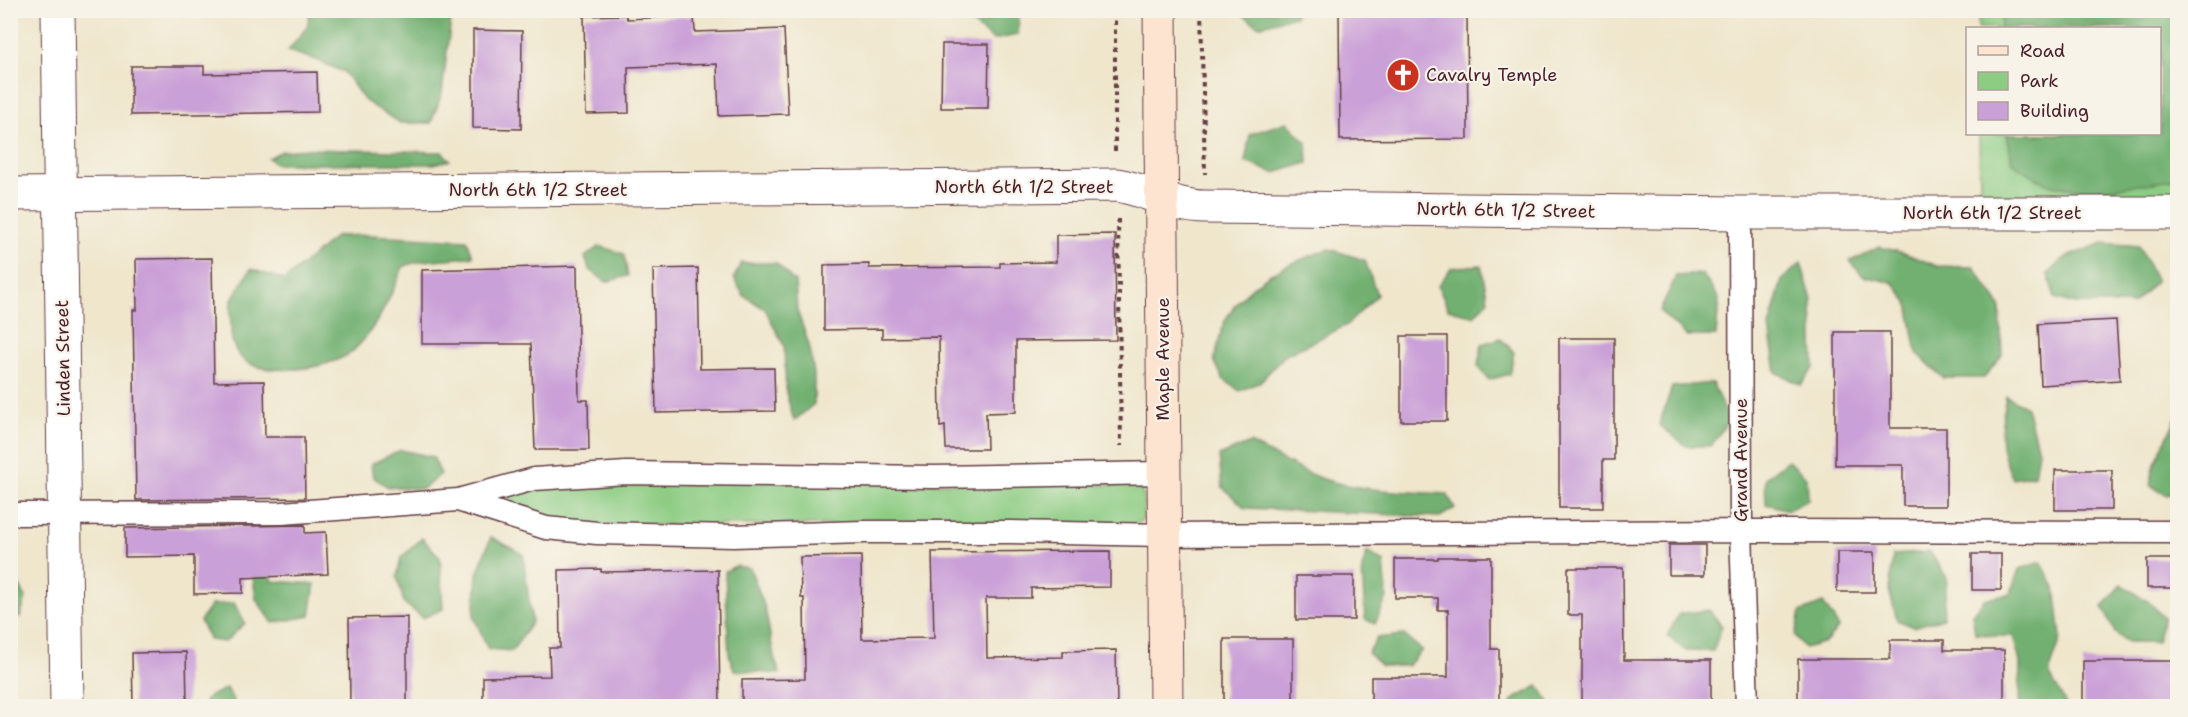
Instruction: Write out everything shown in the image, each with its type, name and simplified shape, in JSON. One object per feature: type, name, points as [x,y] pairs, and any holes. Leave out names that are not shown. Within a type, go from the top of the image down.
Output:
[{"type":"main road","name":"Maple Avenue","points":[[1160,10],[1166,706]]},
{"type":"street","name":"Linden Street","points":[[58,10],[67,706]]},
{"type":"street","name":"North 6th 1/2 Street","points":[[10,194],[1117,185],[1134,188],[1190,207],[1740,213],[2178,213]]},
{"type":"lane","name":"Grand Avenue","points":[[1740,213],[1741,531],[1747,706]]},
{"type":"lane","points":[[10,514],[282,513],[458,500],[534,479],[626,473],[935,477],[1164,473]]},
{"type":"lane","points":[[458,500],[546,528],[597,533],[734,536],[864,532],[1164,535],[1741,531],[2178,532]]},
{"type":"path","points":[[1115,10],[1115,152]]},
{"type":"path","points":[[1201,10],[1205,207]]},
{"type":"path","points":[[1118,217],[1122,474]]},
{"type":"green space","points":[[310,11],[452,11],[442,93],[431,123],[400,123],[365,101],[344,72],[288,51],[307,27]]},
{"type":"green space","points":[[965,11],[1019,11],[1018,35],[993,40],[969,21]]},
{"type":"green space","points":[[1237,11],[1297,11],[1295,16],[1259,26]]},
{"type":"green space","points":[[1978,11],[2177,11],[2177,198],[1980,196],[1979,135],[2161,135],[2161,27],[1978,27]]},
{"type":"green space","points":[[2002,11],[2177,11],[2177,179],[2088,189],[2054,185],[2029,174],[2012,162],[2007,135],[2161,135],[2161,27],[2001,27]]},
{"type":"green space","points":[[1287,122],[1307,143],[1308,163],[1274,173],[1245,162],[1250,134]]},
{"type":"green space","points":[[309,149],[442,152],[450,160],[434,164],[276,164],[268,158],[282,151]]},
{"type":"green space","points":[[370,235],[467,240],[473,256],[428,260],[403,267],[370,332],[354,350],[343,357],[312,367],[286,370],[263,368],[244,360],[237,352],[233,342],[231,307],[234,296],[251,269],[285,280],[336,236]]},
{"type":"green space","points":[[2103,243],[2139,246],[2156,281],[2133,304],[2075,304],[2055,298],[2048,274],[2064,258]]},
{"type":"green space","points":[[599,246],[624,254],[628,276],[606,282],[589,269],[585,257]]},
{"type":"green space","points":[[1880,247],[1904,253],[1937,266],[1974,267],[2000,306],[2002,355],[1984,378],[1943,378],[1917,353],[1908,303],[1894,283],[1863,276],[1850,261]]},
{"type":"green space","points":[[1329,249],[1365,260],[1377,295],[1347,325],[1284,356],[1260,382],[1240,391],[1223,379],[1214,360],[1226,319],[1236,305],[1246,293],[1271,274]]},
{"type":"green space","points":[[741,263],[776,263],[795,282],[797,310],[809,345],[814,374],[814,404],[794,421],[786,393],[784,346],[765,309],[743,295],[734,278]]},
{"type":"green space","points":[[1801,263],[1812,300],[1814,368],[1801,385],[1776,372],[1769,327],[1782,280]]},
{"type":"green space","points":[[1481,265],[1488,300],[1474,316],[1448,309],[1438,286],[1451,268]]},
{"type":"green space","points":[[1702,274],[1719,299],[1716,336],[1686,336],[1660,311],[1676,276]]},
{"type":"green space","points":[[1500,338],[1514,352],[1510,374],[1489,380],[1478,366],[1482,344]]},
{"type":"green space","points":[[1712,383],[1729,420],[1711,446],[1686,446],[1659,425],[1672,387]]},
{"type":"green space","points":[[2006,396],[2027,407],[2038,451],[2034,475],[2013,479],[2004,457],[2001,438]]},
{"type":"green space","points":[[2177,416],[2177,493],[2166,495],[2150,485],[2155,463]]},
{"type":"green space","points":[[1250,443],[1299,469],[1329,481],[1380,490],[1447,494],[1455,508],[1440,517],[1245,508],[1222,487],[1219,456]]},
{"type":"green space","points":[[401,450],[433,457],[441,474],[423,489],[388,487],[373,477],[371,464]]},
{"type":"green space","points":[[1788,460],[1807,478],[1808,500],[1788,510],[1766,504],[1765,478]]},
{"type":"green space","points":[[629,480],[1131,485],[1138,487],[1144,496],[1143,520],[1134,525],[595,525],[538,516],[489,499],[554,486]]},
{"type":"green space","points":[[491,537],[523,554],[532,622],[512,651],[488,649],[474,617],[477,574]]},
{"type":"green space","points":[[422,538],[440,557],[443,609],[423,618],[404,603],[397,577],[401,558]]},
{"type":"green space","points":[[273,547],[272,581],[315,584],[310,616],[273,623],[256,599],[251,564]]},
{"type":"green space","points":[[1367,552],[1384,562],[1387,597],[1375,624],[1365,619],[1362,568]]},
{"type":"green space","points":[[1930,552],[1947,578],[1943,618],[1914,627],[1897,620],[1889,590],[1893,555]]},
{"type":"green space","points":[[2041,562],[2055,587],[2061,638],[2049,673],[2067,706],[2019,706],[2020,662],[2013,636],[1975,633],[1972,614],[1985,599],[2010,594],[2019,569]]},
{"type":"green space","points":[[735,566],[750,568],[765,608],[774,657],[780,674],[734,670],[729,654],[725,572]]},
{"type":"green space","points":[[11,571],[26,597],[20,617],[11,615]]},
{"type":"green space","points":[[2121,584],[2148,601],[2164,617],[2157,642],[2127,642],[2115,633],[2103,607]]},
{"type":"green space","points":[[234,603],[245,623],[225,642],[210,640],[200,621],[211,605]]},
{"type":"green space","points":[[1823,603],[1839,627],[1826,642],[1805,648],[1795,636],[1800,612]]},
{"type":"green space","points":[[1709,610],[1722,626],[1713,651],[1686,651],[1667,636],[1679,614]]},
{"type":"green space","points":[[1404,635],[1422,650],[1408,666],[1381,666],[1368,653],[1377,638]]},
{"type":"green space","points":[[1538,686],[1552,706],[1512,706],[1511,701]]},
{"type":"green space","points":[[227,688],[236,706],[203,706],[208,697]]},
{"type":"building","name":"Cavalry Temple","points":[[1339,10],[1467,10],[1468,139],[1340,140]]},
{"type":"building","points":[[626,15],[627,19],[694,16],[695,32],[784,29],[788,114],[719,116],[717,64],[628,67],[629,113],[586,114],[584,16]]},
{"type":"building","points":[[473,30],[522,31],[521,129],[473,128]]},
{"type":"building","points":[[942,44],[989,44],[988,108],[941,108]]},
{"type":"building","points":[[131,66],[204,66],[204,74],[317,72],[318,112],[131,115]]},
{"type":"building","points":[[1115,234],[1116,340],[1016,341],[1016,412],[986,413],[987,449],[946,449],[945,426],[940,427],[939,337],[882,338],[882,329],[824,330],[824,265],[869,264],[869,268],[1000,267],[1000,263],[1056,262],[1056,235]]},
{"type":"building","points":[[212,258],[214,382],[264,381],[265,437],[304,437],[305,498],[136,500],[133,310],[137,310],[136,259]]},
{"type":"building","points":[[577,266],[579,400],[588,400],[589,450],[535,450],[531,344],[422,344],[422,270]]},
{"type":"building","points":[[698,268],[700,369],[774,368],[775,411],[656,413],[653,269]]},
{"type":"building","points":[[2116,320],[2120,380],[2041,385],[2038,324]]},
{"type":"building","points":[[1835,332],[1890,332],[1890,428],[1946,428],[1946,506],[1903,506],[1903,465],[1835,465]]},
{"type":"building","points":[[1401,336],[1447,336],[1447,421],[1401,421]]},
{"type":"building","points":[[1559,338],[1614,338],[1614,460],[1603,460],[1603,508],[1559,508]]},
{"type":"building","points":[[2055,470],[2112,470],[2112,510],[2055,510]]},
{"type":"building","points":[[305,525],[305,533],[326,532],[328,574],[243,578],[243,593],[194,594],[194,556],[125,557],[125,528]]},
{"type":"building","points":[[1669,545],[1705,545],[1705,575],[1669,575]]},
{"type":"building","points":[[1110,551],[1110,587],[1031,588],[1031,598],[986,598],[987,658],[1063,657],[1063,651],[1116,650],[1117,706],[742,706],[742,680],[805,679],[804,598],[801,598],[800,557],[861,556],[862,639],[934,638],[932,552]]},
{"type":"building","points":[[1837,552],[1875,552],[1875,592],[1837,592]]},
{"type":"building","points":[[1972,554],[2001,554],[2001,590],[1972,590]]},
{"type":"building","points":[[1438,557],[1491,557],[1491,649],[1499,649],[1499,706],[1371,706],[1371,677],[1448,677],[1448,610],[1438,610],[1438,598],[1395,598],[1395,559],[1438,559]]},
{"type":"building","points":[[2147,559],[2178,559],[2178,588],[2147,588]]},
{"type":"building","points":[[1568,568],[1623,568],[1624,660],[1711,660],[1711,706],[1582,706],[1582,615],[1568,615]]},
{"type":"building","points":[[601,569],[601,572],[718,570],[720,706],[483,706],[483,677],[550,676],[549,648],[560,648],[559,570]]},
{"type":"building","points":[[1296,576],[1354,576],[1354,620],[1296,620]]},
{"type":"building","points":[[407,617],[407,706],[350,706],[349,618]]},
{"type":"building","points":[[1224,639],[1293,639],[1293,706],[1224,706]]},
{"type":"building","points":[[1890,640],[1944,640],[1944,650],[2004,650],[2004,706],[1798,706],[1798,659],[1890,659]]},
{"type":"building","points":[[186,652],[187,706],[133,706],[132,653]]},
{"type":"building","points":[[2083,661],[2178,661],[2178,706],[2083,706]]},
{"type":"place","name":"Cavalry Temple","points":[[1403,75]]}]
